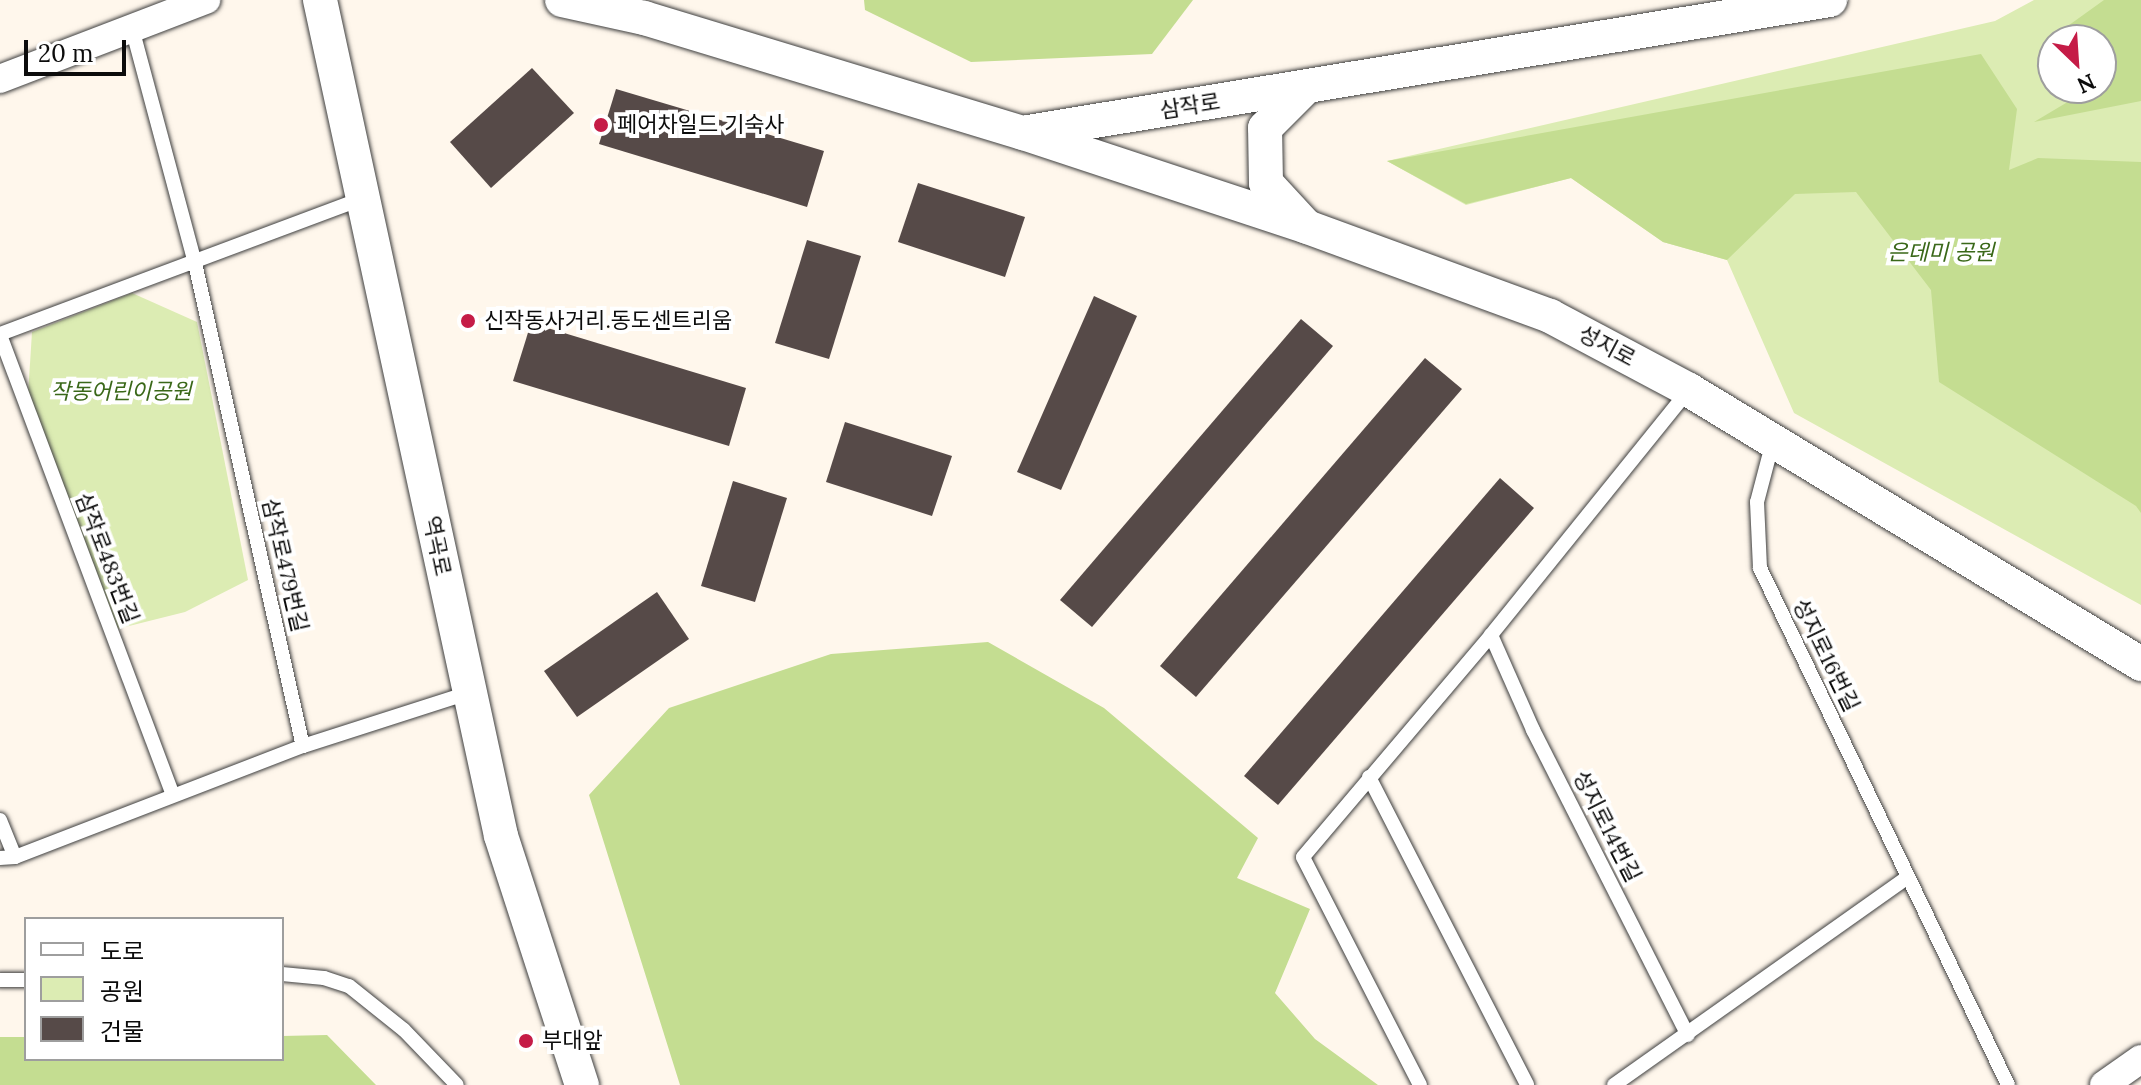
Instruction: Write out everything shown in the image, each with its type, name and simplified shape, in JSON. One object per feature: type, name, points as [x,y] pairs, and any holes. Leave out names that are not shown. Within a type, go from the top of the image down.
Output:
[{"type":"street","points":[[0,79],[206,0]]},
{"type":"street","name":"역곡로","points":[[320,0],[501,836],[582,1085]]},
{"type":"street","name":"삼작로","points":[[562,0],[644,18],[1023,133],[1830,0]]},
{"type":"street","points":[[1306,87],[1265,128],[1266,183],[1307,227]]},
{"type":"street","name":"성지로","points":[[1023,133],[1307,227],[1550,316],[1689,390],[2141,664]]},
{"type":"street","points":[[2104,1085],[2141,1059]]},
{"type":"lane","name":"삼작로479번길","points":[[132,28],[194,259],[303,746]]},
{"type":"lane","points":[[0,334],[364,198]]},
{"type":"lane","name":"삼작로483번길","points":[[0,334],[173,795]]},
{"type":"lane","points":[[1420,1085],[1303,857],[1491,635],[1689,390]]},
{"type":"lane","name":"성지로16번길","points":[[1773,441],[1757,502],[1760,568],[2008,1085]]},
{"type":"lane","name":"성지로14번길","points":[[1491,635],[1533,730],[1688,1035]]},
{"type":"lane","points":[[0,820],[7,858],[303,746],[468,693]]},
{"type":"lane","points":[[1369,777],[1527,1085]]},
{"type":"lane","points":[[1614,1085],[1908,877]]},
{"type":"lane","points":[[284,974],[324,978],[349,986],[404,1030],[457,1085]]},
{"type":"lane","points":[[0,980],[24,980]]},
{"type":"green space","points":[[864,0],[1193,0],[1152,54],[971,62],[865,10]]},
{"type":"green space","name":"은데미 공원","points":[[2034,0],[2141,0],[2141,605],[1794,413],[1727,260],[1663,242],[1571,178],[1466,205],[1387,161],[1995,21]]},
{"type":"green space","points":[[2104,0],[2141,0],[2141,101],[2034,122],[2064,104],[2117,104],[2117,24],[2071,24]]},
{"type":"green space","points":[[1981,54],[2017,109],[2009,170],[2038,158],[2141,162],[2141,513],[2136,506],[1939,382],[1931,290],[1856,192],[1795,194],[1727,260],[1663,242],[1571,178],[1466,204],[1387,161]]},
{"type":"green space","name":"작동어린이공원","points":[[132,293],[197,322],[248,580],[185,612],[117,629],[28,395],[32,332]]},
{"type":"green space","points":[[988,642],[1104,708],[1258,838],[1237,878],[1310,909],[1275,993],[1315,1039],[1378,1085],[680,1085],[589,795],[669,708],[831,654]]},
{"type":"green space","points":[[327,1035],[376,1085],[0,1085],[0,1037],[24,1037],[24,1061],[284,1061],[284,1036]]},
{"type":"building","points":[[532,68],[574,113],[491,188],[450,142]]},
{"type":"building","points":[[616,89],[824,151],[807,207],[599,144]]},
{"type":"building","points":[[918,183],[1025,217],[1005,277],[898,242]]},
{"type":"building","points":[[807,240],[861,256],[829,359],[775,343]]},
{"type":"building","points":[[1094,296],[1137,316],[1061,490],[1017,472]]},
{"type":"building","points":[[1301,319],[1333,346],[1092,627],[1060,600]]},
{"type":"building","points":[[531,323],[746,388],[729,446],[513,381]]},
{"type":"building","points":[[1425,358],[1462,389],[1196,697],[1160,666]]},
{"type":"building","points":[[845,422],[952,456],[932,516],[826,482]]},
{"type":"building","points":[[1500,478],[1534,508],[1278,805],[1244,776]]},
{"type":"building","points":[[733,481],[787,498],[755,602],[701,586]]},
{"type":"building","points":[[657,592],[689,639],[577,717],[544,671]]},
{"type":"place","name":"페어차일드 기숙사","points":[[601,125]]},
{"type":"place","name":"신작동사거리.동도센트리움","points":[[468,321]]},
{"type":"place","name":"부대앞","points":[[526,1041]]}]
